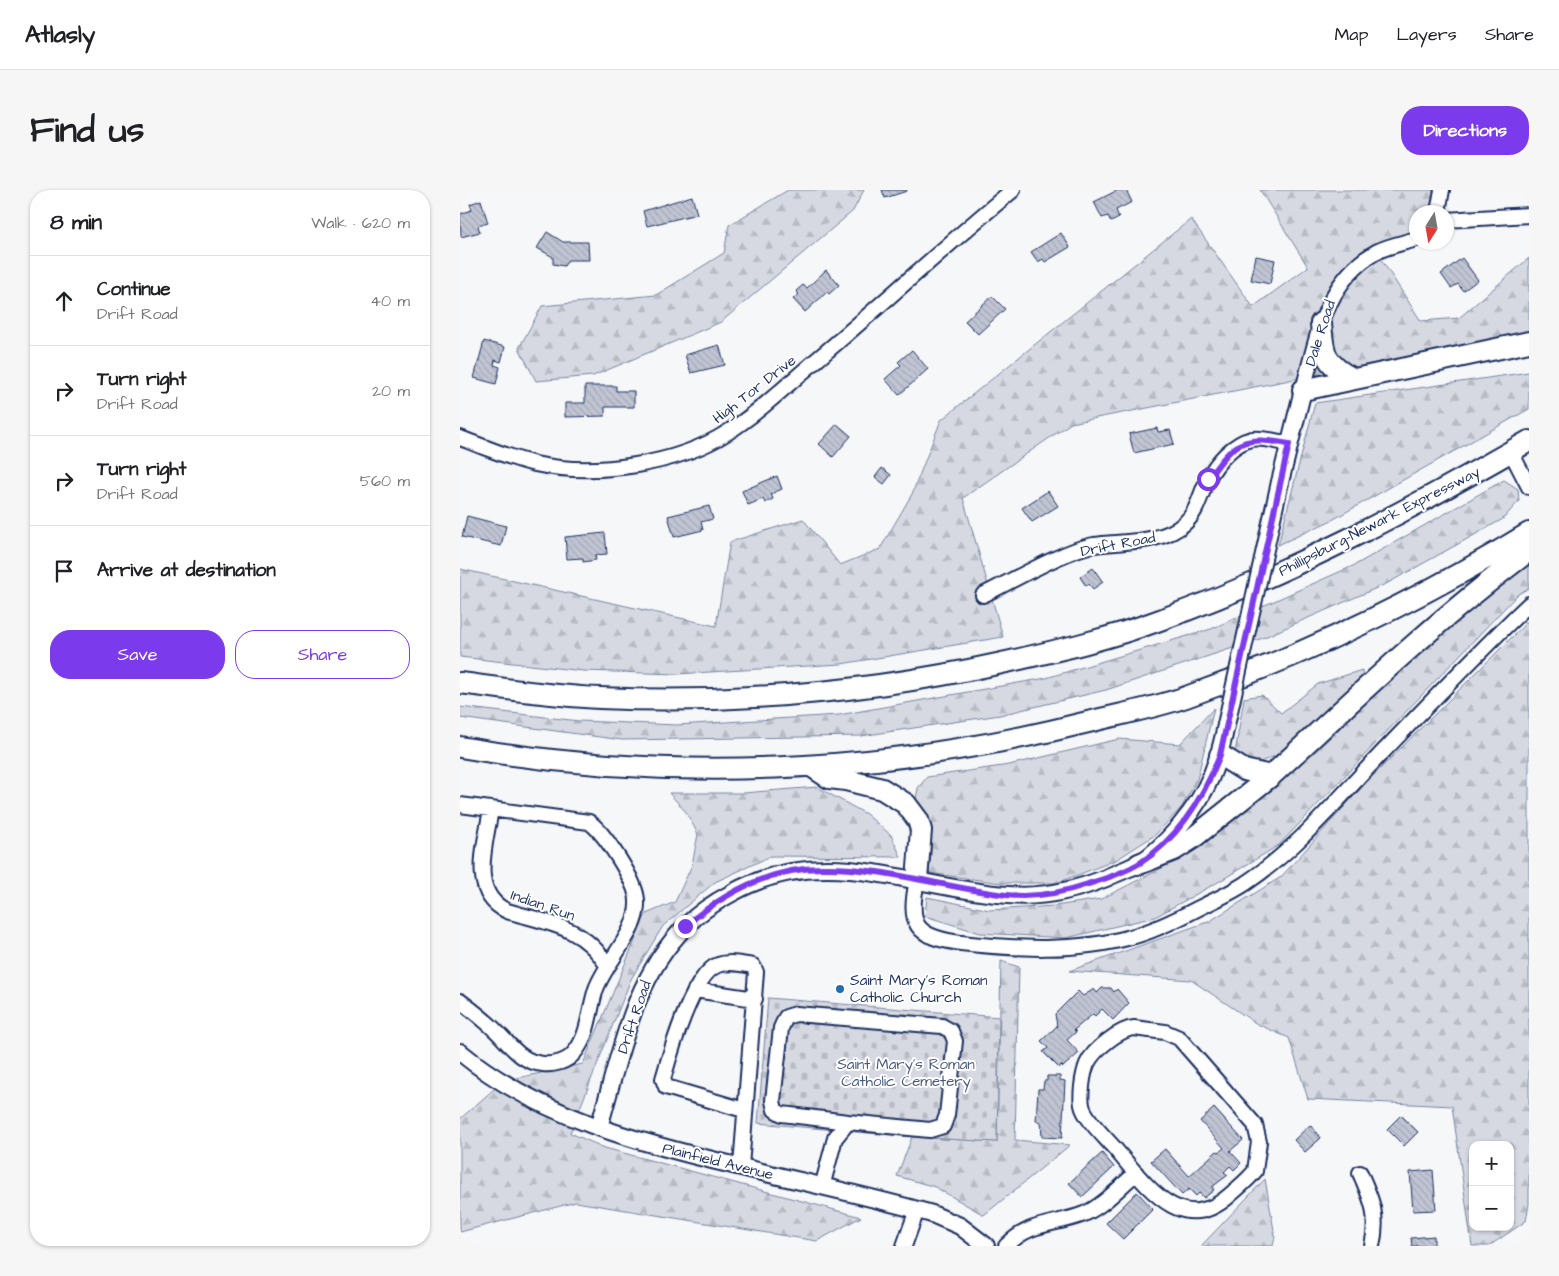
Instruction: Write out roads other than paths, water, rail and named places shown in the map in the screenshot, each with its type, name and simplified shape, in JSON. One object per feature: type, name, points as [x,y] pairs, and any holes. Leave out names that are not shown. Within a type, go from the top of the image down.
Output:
[{"type":"highway","points":[[1320,323],[1326,356],[1336,370],[1352,378]]},
{"type":"highway","points":[[1303,390],[1352,378],[1529,342]]},
{"type":"highway","name":"Phillipsburg-Newark Expressway","points":[[460,683],[598,698],[704,699],[785,696],[903,682],[1026,658],[1157,622],[1287,570],[1447,488],[1529,442]]},
{"type":"highway","points":[[460,747],[548,760],[648,768],[740,769],[811,766],[899,758],[964,749],[1045,733],[1183,698],[1291,656],[1409,602],[1529,533]]},
{"type":"highway","points":[[1139,864],[1174,850],[1193,838],[1271,776],[1406,650],[1476,590],[1529,551]]},
{"type":"highway","points":[[1220,755],[1244,770],[1271,776]]},
{"type":"highway","points":[[811,766],[829,778],[882,789],[906,804],[918,820],[922,830],[917,880]]},
{"type":"main road","name":"Dale Road","points":[[1289,444],[1303,390]]},
{"type":"main road","name":"Drift Road","points":[[599,1127],[642,987],[655,963],[685,926],[701,913],[744,886],[760,879],[802,870],[822,868],[859,870],[1007,895],[1040,896],[1068,891],[1139,864],[1157,850],[1196,806],[1210,782],[1220,755],[1289,444]]},
{"type":"main road","name":"Plainfield Avenue","points":[[460,1052],[482,1070],[515,1092],[599,1127],[683,1153],[916,1210],[960,1226],[986,1246]]},
{"type":"street","name":"High Tor Drive","points":[[460,438],[506,456],[558,467],[641,465],[687,452],[706,444],[740,424],[874,312],[956,237],[1013,190]]},
{"type":"street","points":[[1439,205],[1442,190]]},
{"type":"street","points":[[1454,220],[1529,215]]},
{"type":"street","name":"Dale Road","points":[[1303,390],[1320,323],[1333,293],[1364,260],[1378,251],[1409,241]]},
{"type":"street","name":"Drift Road","points":[[983,594],[1062,557],[1091,546],[1156,538],[1185,524],[1197,508],[1208,479],[1222,459],[1234,447],[1251,439],[1289,444]]},
{"type":"street","points":[[1511,452],[1529,487]]},
{"type":"street","points":[[917,880],[912,904],[915,924],[929,936],[949,941],[991,946],[1074,946],[1133,937],[1170,922],[1245,884],[1287,852],[1441,691],[1529,604]]},
{"type":"street","points":[[460,806],[589,822],[599,829],[634,888],[638,899],[635,920],[607,965],[596,989],[579,1047],[574,1054],[560,1062],[541,1064],[528,1060],[513,1050],[496,1031],[460,1000]]},
{"type":"street","name":"Indian Run","points":[[491,809],[482,877],[488,897],[498,907],[583,936],[593,945],[607,965]]},
{"type":"street","points":[[741,1167],[756,972],[753,966],[732,962],[716,965],[696,990],[670,1055],[663,1079],[666,1087],[744,1110]]},
{"type":"street","points":[[696,990],[755,999]]},
{"type":"street","points":[[796,1014],[932,1026],[947,1028],[951,1031],[955,1041],[947,1115],[942,1126],[930,1130],[848,1122],[782,1114],[775,1110],[773,1101],[781,1028],[786,1017],[796,1014]]},
{"type":"street","points":[[1134,1028],[1165,1032],[1179,1038],[1255,1125],[1259,1142],[1255,1171],[1225,1200],[1211,1210],[1184,1211],[1170,1206],[1136,1173],[1084,1112],[1082,1095],[1088,1062],[1124,1029],[1134,1028]]},
{"type":"street","points":[[822,1187],[835,1138],[848,1122]]},
{"type":"street","points":[[1006,1246],[1023,1231],[1090,1211],[1136,1173]]},
{"type":"street","points":[[1360,1173],[1373,1202],[1375,1214],[1372,1246]]},
{"type":"street","points":[[904,1246],[916,1210]]},
{"type":"place","name":"Saint Mary's Roman Catholic Church","points":[[840,989]]},
{"type":"park label","name":"Saint Mary's Roman Catholic Cemetery","points":[[906,1072]]}]
